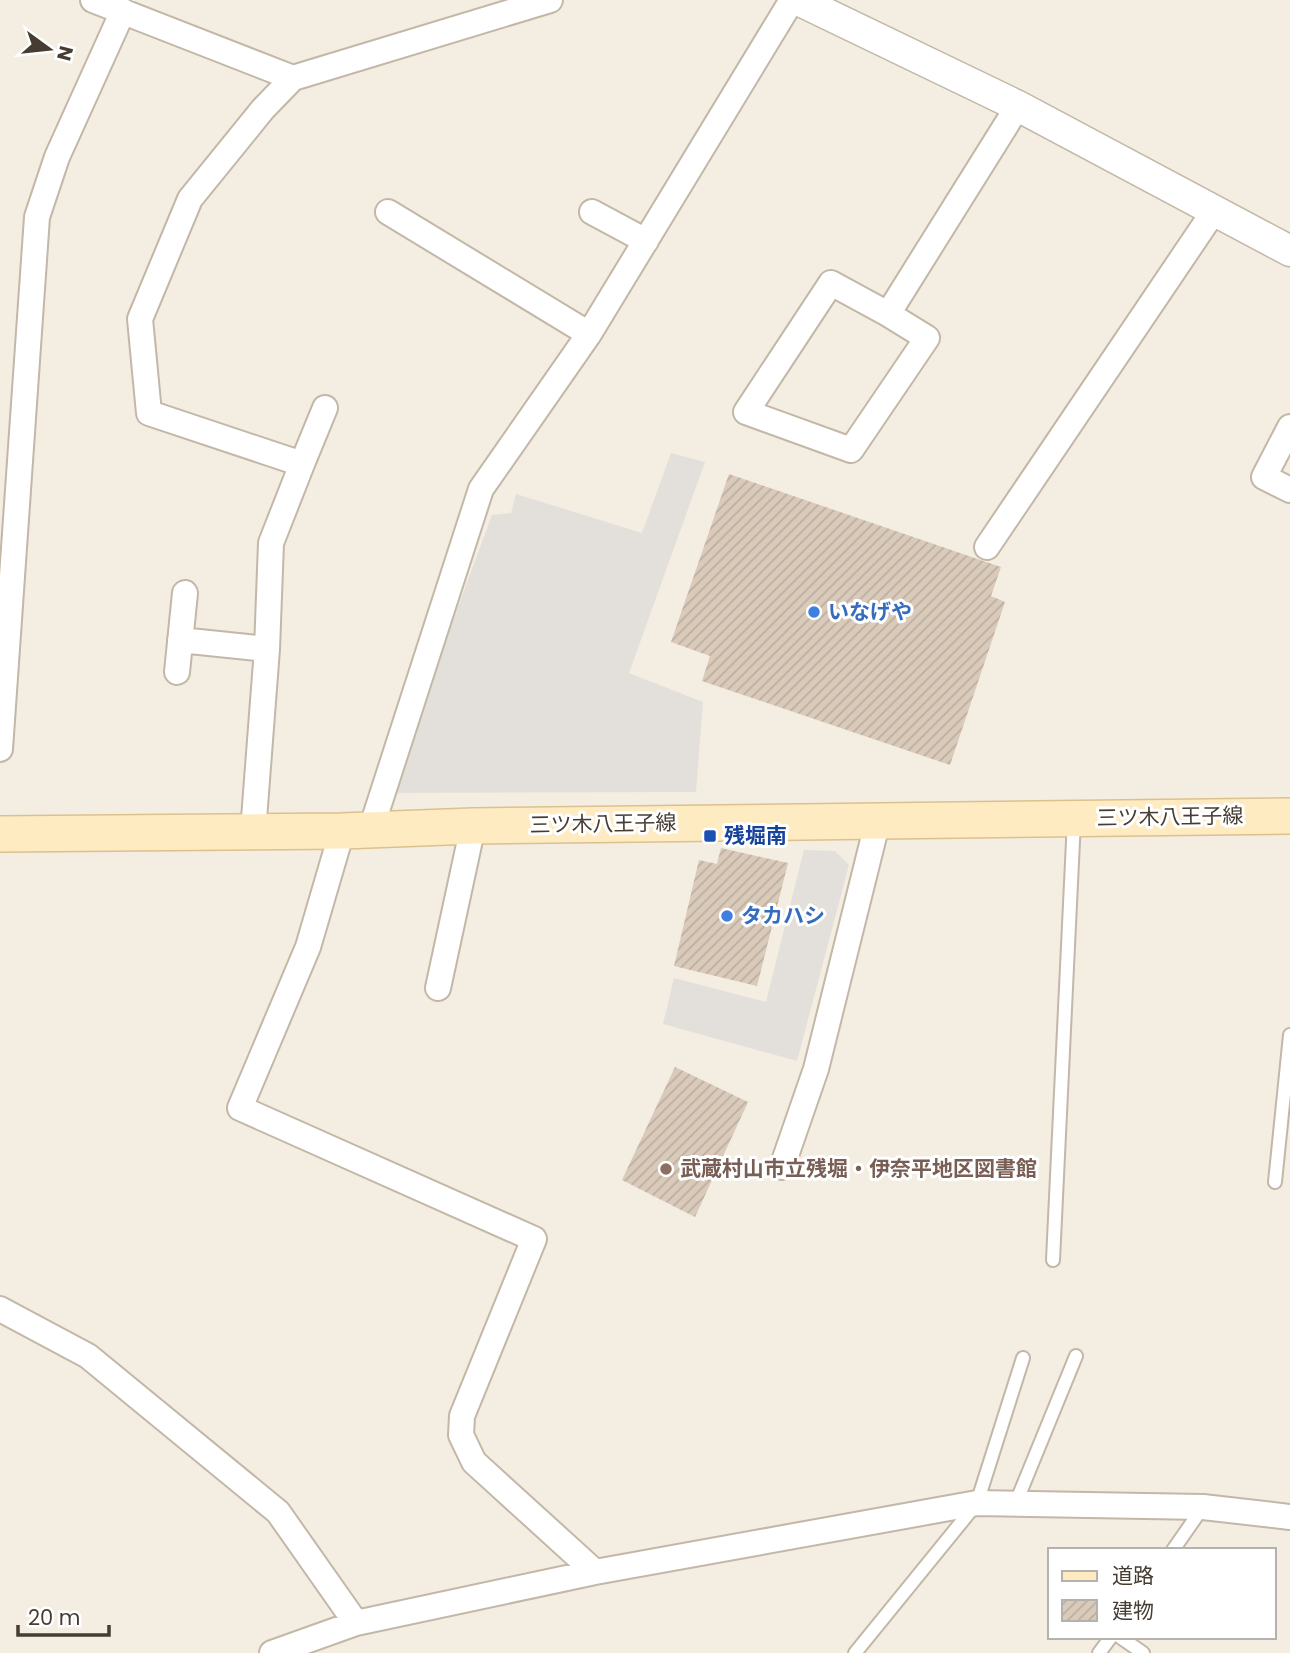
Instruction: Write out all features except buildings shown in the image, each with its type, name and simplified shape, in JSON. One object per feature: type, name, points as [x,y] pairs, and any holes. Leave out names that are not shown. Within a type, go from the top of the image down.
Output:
[{"type":"main road","name":"三ツ木八王子線","points":[[0,834],[1290,816]]},
{"type":"street","points":[[93,0],[293,78]]},
{"type":"street","points":[[302,464],[149,413],[140,319],[191,199],[263,109],[293,78],[551,0]]},
{"type":"street","points":[[595,1572],[474,1462],[461,1436],[461,1416],[534,1239],[240,1108],[356,830],[481,489],[589,334],[792,0]]},
{"type":"street","points":[[798,0],[1018,106],[1290,251]]},
{"type":"street","points":[[0,749],[37,217],[57,157],[123,11]]},
{"type":"street","points":[[888,314],[1018,106]]},
{"type":"street","points":[[987,547],[1214,211]]},
{"type":"street","points":[[388,212],[589,334]]},
{"type":"street","points":[[593,212],[646,242]]},
{"type":"street","points":[[831,283],[888,314],[926,338],[851,450],[746,412],[831,283]]},
{"type":"street","points":[[253,832],[267,649],[271,543],[325,408]]},
{"type":"street","points":[[1290,427],[1264,477],[1290,490]]},
{"type":"street","points":[[177,672],[185,593]]},
{"type":"street","points":[[180,640],[267,649]]},
{"type":"street","points":[[782,1167],[816,1069],[877,820]]},
{"type":"street","points":[[438,988],[473,826]]},
{"type":"street","points":[[0,1309],[88,1356],[278,1512],[356,1623]]},
{"type":"street","points":[[272,1653],[356,1623],[595,1572],[977,1503],[1015,1506],[1203,1507],[1290,1517]]},
{"type":"lane","points":[[1053,1260],[1074,818]]},
{"type":"lane","points":[[1275,1182],[1290,1035]]},
{"type":"lane","points":[[1015,1506],[1076,1356]]},
{"type":"lane","points":[[855,1653],[977,1503],[1023,1358]]},
{"type":"lane","points":[[1174,1548],[1203,1507]]},
{"type":"lane","points":[[1123,1639],[1143,1653]]},
{"type":"shaded area","points":[[671,453],[705,462],[629,673],[703,702],[696,792],[389,793],[492,515],[511,513],[516,494],[642,533]]},
{"type":"shaded area","points":[[804,850],[835,851],[849,865],[797,1061],[663,1024],[674,978],[766,1002]]},
{"type":"place","name":"いなげや","points":[[814,612]]},
{"type":"place","name":"残堀南","points":[[710,836]]},
{"type":"place","name":"タカハシ","points":[[727,916]]},
{"type":"place","name":"武蔵村山市立残堀・伊奈平地区図書館","points":[[666,1169]]}]
